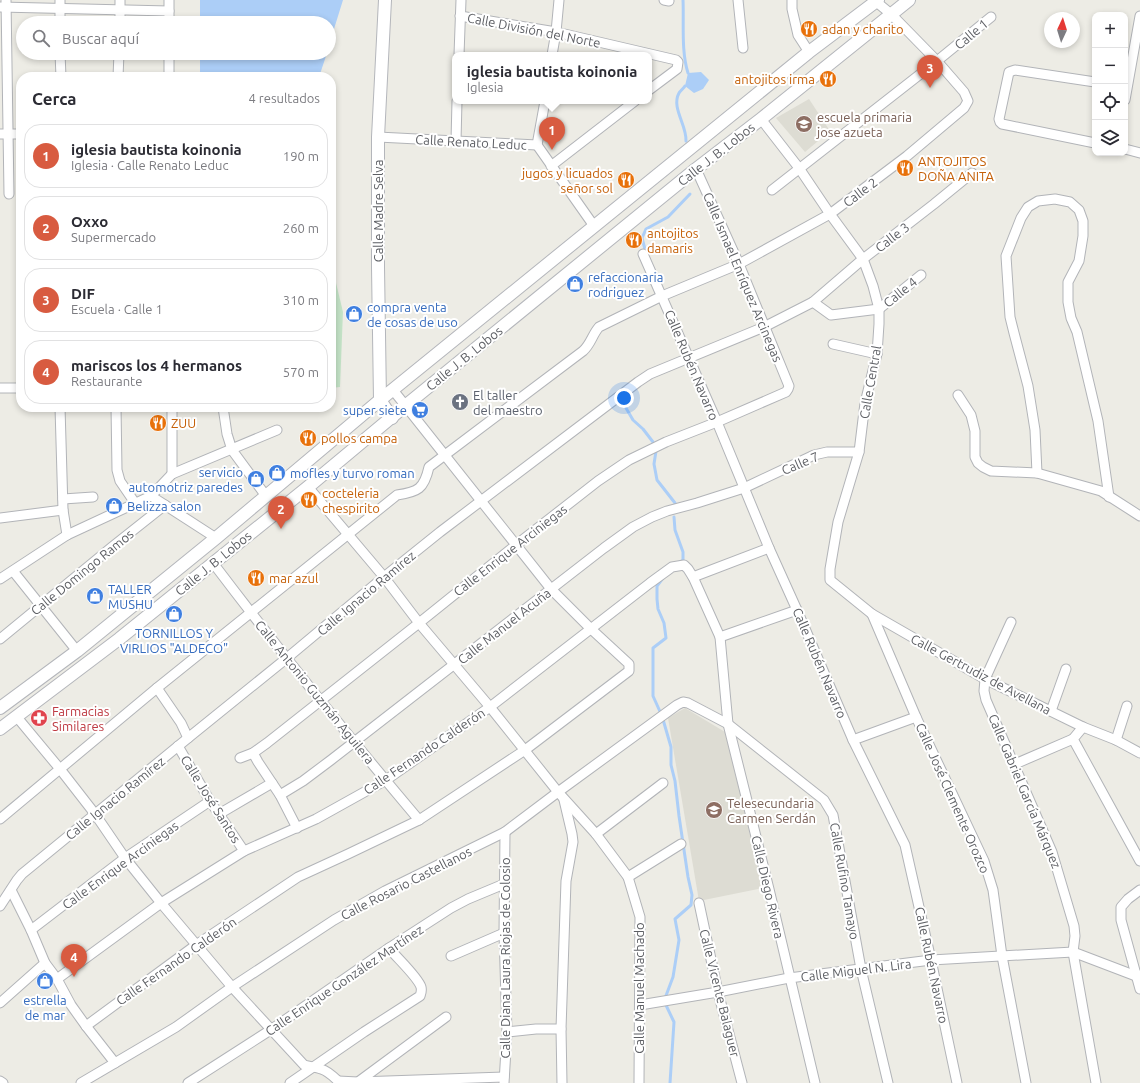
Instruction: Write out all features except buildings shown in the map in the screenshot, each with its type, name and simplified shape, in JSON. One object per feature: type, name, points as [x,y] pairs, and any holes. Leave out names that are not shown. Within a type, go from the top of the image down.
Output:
[{"type":"main road","name":"Calle Madre Selva","points":[[380,400],[378,138],[385,0]]},
{"type":"main road","name":"Calle J. B. Lobos","points":[[0,729],[119,638],[308,487],[405,406],[696,170],[909,0]]},
{"type":"main road","name":"Calle J. B. Lobos","points":[[0,708],[77,651],[216,538],[392,390],[809,52],[876,1]]},
{"type":"main road","points":[[380,400],[392,418]]},
{"type":"street","points":[[120,0],[120,16]]},
{"type":"street","points":[[169,0],[169,16]]},
{"type":"street","points":[[459,52],[461,0]]},
{"type":"street","points":[[553,52],[559,0]]},
{"type":"street","points":[[738,0],[743,48]]},
{"type":"street","points":[[792,0],[792,9],[798,35],[809,52]]},
{"type":"street","points":[[876,1],[938,61]]},
{"type":"street","points":[[59,4],[60,16]]},
{"type":"street","points":[[9,194],[4,134],[4,5],[59,4],[120,10],[169,11]]},
{"type":"street","name":"Calle División del Norte","points":[[460,16],[556,32],[646,52]]},
{"type":"street","points":[[1127,84],[1140,16]]},
{"type":"street","name":"Calle 1","points":[[772,190],[938,61],[991,17]]},
{"type":"street","name":"Calle División del Norte","points":[[652,53],[668,57],[678,62],[677,69],[652,88]]},
{"type":"street","points":[[60,60],[61,72]]},
{"type":"street","points":[[118,72],[119,60]]},
{"type":"street","points":[[169,60],[170,72]]},
{"type":"street","name":"Calle 2","points":[[0,819],[158,688],[397,495],[410,493],[420,488],[426,478],[429,468],[585,349],[599,328],[662,296],[739,264],[830,214],[907,156],[964,108],[968,101],[964,92],[938,61]]},
{"type":"street","points":[[1092,82],[1015,70],[1011,71],[1009,72],[999,119],[1002,124],[1092,142]]},
{"type":"street","points":[[456,141],[457,104]]},
{"type":"street","points":[[537,145],[544,104]]},
{"type":"street","points":[[551,166],[631,104]]},
{"type":"street","name":"Calle Central","points":[[761,119],[799,168],[863,259],[873,286],[879,309],[877,354],[864,403],[859,452],[838,522],[830,569],[830,580]]},
{"type":"street","points":[[4,134],[16,134]]},
{"type":"street","name":"Calle Renato Leduc","points":[[378,138],[537,145],[594,226]]},
{"type":"street","points":[[1128,150],[1140,153]]},
{"type":"street","name":"Calle Ismael Enríquez Arcinegas","points":[[696,170],[739,264],[789,386]]},
{"type":"street","name":"Calle 3","points":[[764,327],[813,302],[863,259],[972,173]]},
{"type":"street","points":[[1037,473],[1035,430],[1028,386],[1010,317],[1006,256],[1021,218],[1028,207],[1038,201],[1055,198],[1070,202],[1078,210],[1083,221],[1083,236],[1079,261],[1068,282],[1068,302],[1071,318],[1078,332],[1098,422],[1109,496]]},
{"type":"street","name":"Calle Rubén Navarro","points":[[643,254],[717,422],[769,548],[853,740],[905,845],[957,1083]]},
{"type":"street","name":"Calle 4","points":[[879,309],[921,275]]},
{"type":"street","points":[[813,302],[831,315],[879,309]]},
{"type":"street","name":"Calle Ignacio Ramírez","points":[[0,906],[22,874],[440,532],[650,374],[764,327]]},
{"type":"street","points":[[833,344],[877,354]]},
{"type":"street","name":"Calle Enrique Arciniegas","points":[[240,758],[253,753],[267,743],[598,481],[629,460],[666,442],[786,392],[789,386]]},
{"type":"street","points":[[0,388],[16,388]]},
{"type":"street","points":[[392,390],[552,589],[590,628]]},
{"type":"street","points":[[958,395],[971,415],[975,431],[975,457],[983,468],[991,471],[1037,473],[1101,491],[1140,516]]},
{"type":"street","points":[[60,412],[63,510],[67,535]]},
{"type":"street","points":[[116,412],[117,470],[120,481],[135,503]]},
{"type":"street","points":[[172,412],[172,474]]},
{"type":"street","points":[[224,412],[227,434],[232,450],[266,496]]},
{"type":"street","points":[[0,578],[67,535],[151,496],[172,474],[277,430]]},
{"type":"street","name":"Calle 7","points":[[744,488],[814,455],[827,452],[859,452]]},
{"type":"street","name":"Calle Manuel Machado","points":[[308,487],[384,577],[419,624],[490,707],[561,795],[596,834],[628,877],[640,917],[639,1083]]},
{"type":"street","name":"Calle Manuel Acuña","points":[[280,795],[303,781],[632,527],[667,511],[744,488]]},
{"type":"street","points":[[151,496],[216,538]]},
{"type":"street","points":[[63,499],[93,497]]},
{"type":"street","name":"Calle Domingo Ramos","points":[[0,639],[165,505]]},
{"type":"street","points":[[0,518],[63,510]]},
{"type":"street","points":[[694,577],[769,548]]},
{"type":"street","name":"Calle Antonio Guzmán Aguilera","points":[[213,563],[321,701],[419,820]]},
{"type":"street","name":"Calle Fernando Calderón","points":[[57,979],[162,903],[244,851],[316,819],[386,780],[490,707],[590,628],[672,567],[684,565],[694,577]]},
{"type":"street","points":[[13,571],[77,651]]},
{"type":"street","name":"Calle Diego Rivera","points":[[694,577],[720,637],[728,724],[815,1083]]},
{"type":"street","name":"Calle Gertrudiz de Avellana","points":[[830,580],[872,614],[985,679],[1083,727],[1116,740],[1140,753]]},
{"type":"street","points":[[720,637],[797,610]]},
{"type":"street","name":"Calle José Clemente Orozco","points":[[872,614],[916,717],[984,861],[992,890],[1002,956],[1026,1083]]},
{"type":"street","name":"Calle Gabriel García Márquez","points":[[1011,622],[985,679],[984,691],[986,700],[1052,852],[1074,926],[1075,936],[1073,952],[1096,1083]]},
{"type":"street","name":"Calle Fernando Calderón","points":[[86,1026],[196,945],[298,877],[419,820],[525,750],[628,673],[630,669],[629,664],[590,628]]},
{"type":"street","points":[[1051,711],[1066,669]]},
{"type":"street","name":"Calle José Santos","points":[[158,688],[181,723],[188,738]]},
{"type":"street","name":"Calle Rosario Castellanos","points":[[81,1083],[176,1026],[334,920],[385,891],[504,832],[561,795],[683,702],[728,724]]},
{"type":"street","points":[[1116,740],[1127,706]]},
{"type":"street","points":[[16,716],[95,814],[125,858],[196,945],[232,987],[304,1065],[313,1068],[320,1068],[330,1073],[338,1082],[504,1080]]},
{"type":"street","points":[[853,740],[916,717]]},
{"type":"street","name":"Calle Rufino Tamayo","points":[[728,724],[824,800],[833,815],[861,969],[888,1083]]},
{"type":"street","points":[[1015,764],[1073,739],[1083,727]]},
{"type":"street","points":[[1073,739],[1140,861]]},
{"type":"street","name":"Calle José Santos","points":[[178,746],[210,801],[244,851]]},
{"type":"street","points":[[253,753],[280,795],[297,828]]},
{"type":"street","points":[[219,814],[272,783]]},
{"type":"street","points":[[596,834],[663,783]]},
{"type":"street","name":"Calle Manuel Machado","points":[[561,795],[573,842],[566,881],[561,1029],[562,1083]]},
{"type":"street","name":"Calle Enrique Arciniegas","points":[[31,930],[125,858],[210,801]]},
{"type":"street","name":"Calle Diana Laura Riojas de Colosio","points":[[504,832],[506,1032],[504,1080]]},
{"type":"street","points":[[628,877],[681,844]]},
{"type":"street","name":"Calle Enrique González Martínez","points":[[188,1083],[272,1029],[389,948],[451,908],[504,884]]},
{"type":"street","points":[[11,890],[31,930],[45,963],[57,979],[71,1004],[86,1026],[115,1063]]},
{"type":"street","points":[[1140,890],[1128,898],[1121,907],[1121,920],[1138,975],[1140,989]]},
{"type":"street","name":"Calle Vicente Balaguer","points":[[699,903],[718,992],[742,1083]]},
{"type":"street","points":[[451,956],[504,933]]},
{"type":"street","points":[[290,1083],[364,1032],[420,996],[422,991],[421,986],[412,973],[389,948]]},
{"type":"street","points":[[1073,952],[1138,975]]},
{"type":"street","name":"Calle Miguel N. Lira","points":[[640,1005],[789,978],[931,960],[1073,952]]},
{"type":"street","points":[[0,1003],[45,963]]},
{"type":"street","points":[[358,1082],[446,1017]]},
{"type":"street","points":[[506,1032],[561,1029]]},
{"type":"shaded area","name":"escuela primaria jose azueta","points":[[809,99],[830,131],[805,152],[776,118]]},
{"type":"shaded area","name":"Telesecundaria Carmen Serdán","points":[[685,708],[725,732],[763,888],[699,901],[668,718]]},
{"type":"green space","points":[[336,283],[343,312],[340,387],[336,387]]},
{"type":"water","points":[[200,0],[343,0],[336,22],[336,16],[200,16]]},
{"type":"water","points":[[200,60],[325,60],[321,72],[200,72]]},
{"type":"water","points":[[701,72],[709,80],[703,89],[694,93],[685,86],[688,73]]},
{"type":"waterway","points":[[683,0],[684,56],[688,73]]},
{"type":"waterway","points":[[685,86],[679,93],[677,105],[686,135],[686,141]]},
{"type":"waterway","points":[[646,253],[642,238],[646,229],[668,217],[690,194]]},
{"type":"waterway","points":[[624,397],[626,408],[633,420],[643,429],[653,442]]},
{"type":"waterway","points":[[656,451],[654,464],[657,480],[675,503]]},
{"type":"waterway","points":[[674,517],[675,530],[683,552],[683,560],[680,562]]},
{"type":"waterway","points":[[663,578],[657,586],[657,599],[658,609],[664,623],[666,638],[653,648],[653,696],[662,716],[671,747],[671,765],[675,781],[688,877],[692,895],[691,905],[675,919],[679,940],[673,977],[664,1001],[674,1022],[670,1083]]},
{"type":"place","name":"adan y charito","points":[[809,29]]},
{"type":"place","name":"antojitos irma","points":[[828,79]]},
{"type":"place","name":"DIF","points":[[930,88]]},
{"type":"place","name":"escuela primaria jose azueta","points":[[804,124]]},
{"type":"place","name":"iglesia bautista koinonia","points":[[552,150]]},
{"type":"place","name":"ANTOJITOS DOÑA ANITA","points":[[905,168]]},
{"type":"place","name":"jugos y licuados señor sol","points":[[626,180]]},
{"type":"place","name":"antojitos damaris","points":[[634,240]]},
{"type":"place","name":"refaccionaria rodriguez","points":[[575,284]]},
{"type":"place","name":"compra venta de cosas de uso","points":[[354,314]]},
{"type":"place","name":"El taller del maestro","points":[[460,402]]},
{"type":"place","name":"super siete","points":[[420,410]]},
{"type":"place","name":"ZUU","points":[[158,423]]},
{"type":"place","name":"pollos campa","points":[[308,438]]},
{"type":"place","name":"mofles y turvo roman","points":[[277,473]]},
{"type":"place","name":"servicio automotriz paredes","points":[[256,479]]},
{"type":"place","name":"cocteleria chespirito","points":[[309,500]]},
{"type":"place","name":"Belizza salon","points":[[114,506]]},
{"type":"place","name":"Oxxo","points":[[281,529]]},
{"type":"place","name":"mar azul","points":[[256,578]]},
{"type":"place","name":"TALLER MUSHU","points":[[95,596]]},
{"type":"place","name":"TORNILLOS Y VIRLIOS \"ALDECO\"","points":[[174,614]]},
{"type":"place","name":"Farmacias Similares","points":[[39,718]]},
{"type":"place","name":"Telesecundaria Carmen Serdán","points":[[714,810]]},
{"type":"place","name":"mariscos los 4 hermanos","points":[[74,977]]},
{"type":"place","name":"estrella de mar","points":[[45,981]]}]
